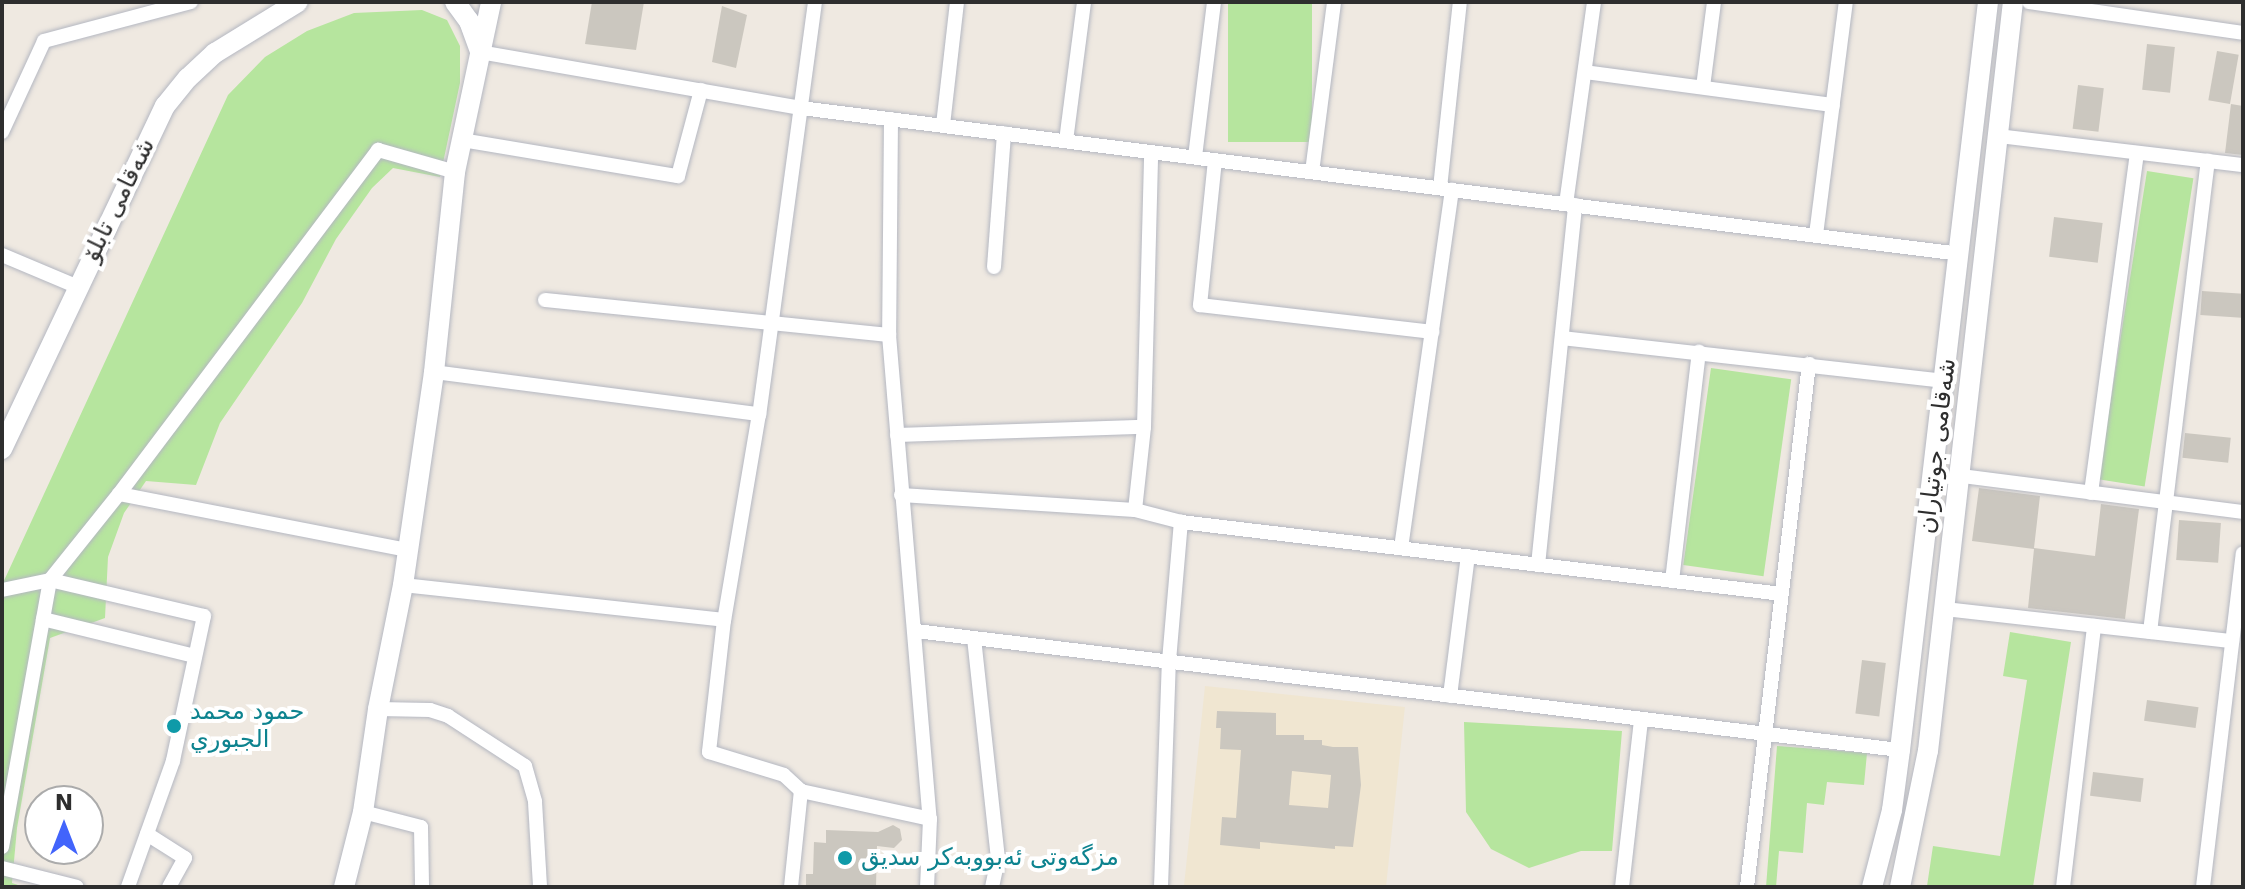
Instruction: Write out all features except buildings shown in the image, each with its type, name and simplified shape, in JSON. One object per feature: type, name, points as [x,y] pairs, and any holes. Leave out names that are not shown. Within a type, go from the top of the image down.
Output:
[{"type":"main road","name":"شەقامی تابلۆ","points":[[2,449],[165,106],[188,78],[215,53],[298,2]]},
{"type":"main road","points":[[455,2],[469,21],[480,52]]},
{"type":"main road","points":[[344,887],[363,812],[378,709],[403,585],[434,372],[455,172],[488,2],[476,6],[463,2]]},
{"type":"main road","name":"شەقامی جوتیاران","points":[[1872,887],[1892,810],[1900,750],[1988,2]]},
{"type":"main road","name":"شەقامی جوتیاران","points":[[1900,887],[1918,812],[1962,476],[2013,2]]},
{"type":"main road","points":[[1892,810],[1918,812]]},
{"type":"street","points":[[2,132],[44,41],[191,2]]},
{"type":"street","points":[[815,2],[759,414],[724,620],[709,752],[784,775],[801,791],[930,819]]},
{"type":"street","points":[[943,125],[957,2]]},
{"type":"street","points":[[1066,141],[1084,2]]},
{"type":"street","points":[[1195,157],[1214,2]]},
{"type":"street","points":[[1312,172],[1334,2]]},
{"type":"street","points":[[1401,548],[1432,332],[1460,2]]},
{"type":"street","points":[[1538,565],[1562,338],[1571,204],[1594,2]]},
{"type":"street","points":[[1703,87],[1714,2]]},
{"type":"street","points":[[1816,235],[1846,2]]},
{"type":"street","points":[[2029,2],[2243,33]]},
{"type":"street","points":[[480,52],[801,108],[1960,254]]},
{"type":"street","points":[[1585,72],[1833,105]]},
{"type":"street","points":[[462,140],[678,176],[701,90]]},
{"type":"street","points":[[891,119],[889,335],[930,819],[927,887]]},
{"type":"street","points":[[994,267],[1004,133]]},
{"type":"street","points":[[1998,136],[2243,165]]},
{"type":"street","points":[[2,847],[50,580],[119,494],[378,150],[455,172]]},
{"type":"street","points":[[1135,510],[1144,427],[1151,152]]},
{"type":"street","points":[[2091,493],[2137,153]]},
{"type":"street","points":[[1215,160],[1200,305],[1432,332]]},
{"type":"street","points":[[2150,632],[2208,161]]},
{"type":"street","points":[[2,255],[78,287]]},
{"type":"street","points":[[545,300],[889,335]]},
{"type":"street","points":[[1562,338],[1945,381]]},
{"type":"street","points":[[1672,581],[1699,352]]},
{"type":"street","points":[[1747,887],[1809,364]]},
{"type":"street","points":[[434,372],[759,414]]},
{"type":"street","points":[[897,435],[1144,427]]},
{"type":"street","points":[[1962,476],[2243,512]]},
{"type":"street","points":[[119,494],[408,550]]},
{"type":"street","points":[[901,495],[1135,510],[1181,522],[1782,594]]},
{"type":"street","points":[[1161,887],[1169,661],[1181,522]]},
{"type":"street","points":[[2203,887],[2243,553]]},
{"type":"street","points":[[1450,696],[1468,556]]},
{"type":"street","points":[[2,590],[50,580],[204,616],[173,761],[128,887]]},
{"type":"street","points":[[403,585],[724,620]]},
{"type":"street","points":[[1945,609],[2232,641]]},
{"type":"street","points":[[43,619],[195,656]]},
{"type":"street","points":[[2063,887],[2094,626]]},
{"type":"street","points":[[916,631],[1900,750]]},
{"type":"street","points":[[974,638],[998,859],[992,887]]},
{"type":"street","points":[[378,709],[430,710],[448,716],[525,766],[535,802],[540,887]]},
{"type":"street","points":[[1622,887],[1641,719]]},
{"type":"street","points":[[791,887],[801,791]]},
{"type":"street","points":[[363,812],[421,827],[422,887]]},
{"type":"street","points":[[147,834],[185,858],[169,887]]},
{"type":"street","points":[[2,868],[77,887]]},
{"type":"shaded area","points":[[1205,686],[1405,707],[1386,887],[1184,887]]},
{"type":"green space","points":[[1228,2],[1312,2],[1312,142],[1228,142]]},
{"type":"green space","points":[[422,10],[447,20],[460,46],[460,83],[440,177],[393,168],[372,188],[336,239],[302,303],[220,423],[196,485],[146,481],[124,513],[108,557],[105,618],[50,638],[17,828],[12,883],[24,887],[2,887],[2,585],[228,95],[265,57],[307,31],[354,13]]},
{"type":"green space","points":[[2147,171],[2193,178],[2145,487],[2098,479]]},
{"type":"green space","points":[[1711,368],[1791,379],[1764,576],[1683,565]]},
{"type":"green space","points":[[2010,632],[2071,642],[2033,887],[1927,886],[1933,846],[2000,856],[2027,680],[2003,676]]},
{"type":"green space","points":[[1464,722],[1622,731],[1612,851],[1581,851],[1529,868],[1491,849],[1466,812]]},
{"type":"green space","points":[[1777,746],[1867,753],[1864,785],[1827,782],[1824,805],[1807,803],[1803,853],[1779,851],[1776,887],[1766,887]]},
{"type":"place","name":"حمود محمد الجبوري","points":[[174,726]]},
{"type":"place","name":"مزگەوتی ئەبووبەکر سدیق","points":[[845,858]]}]
